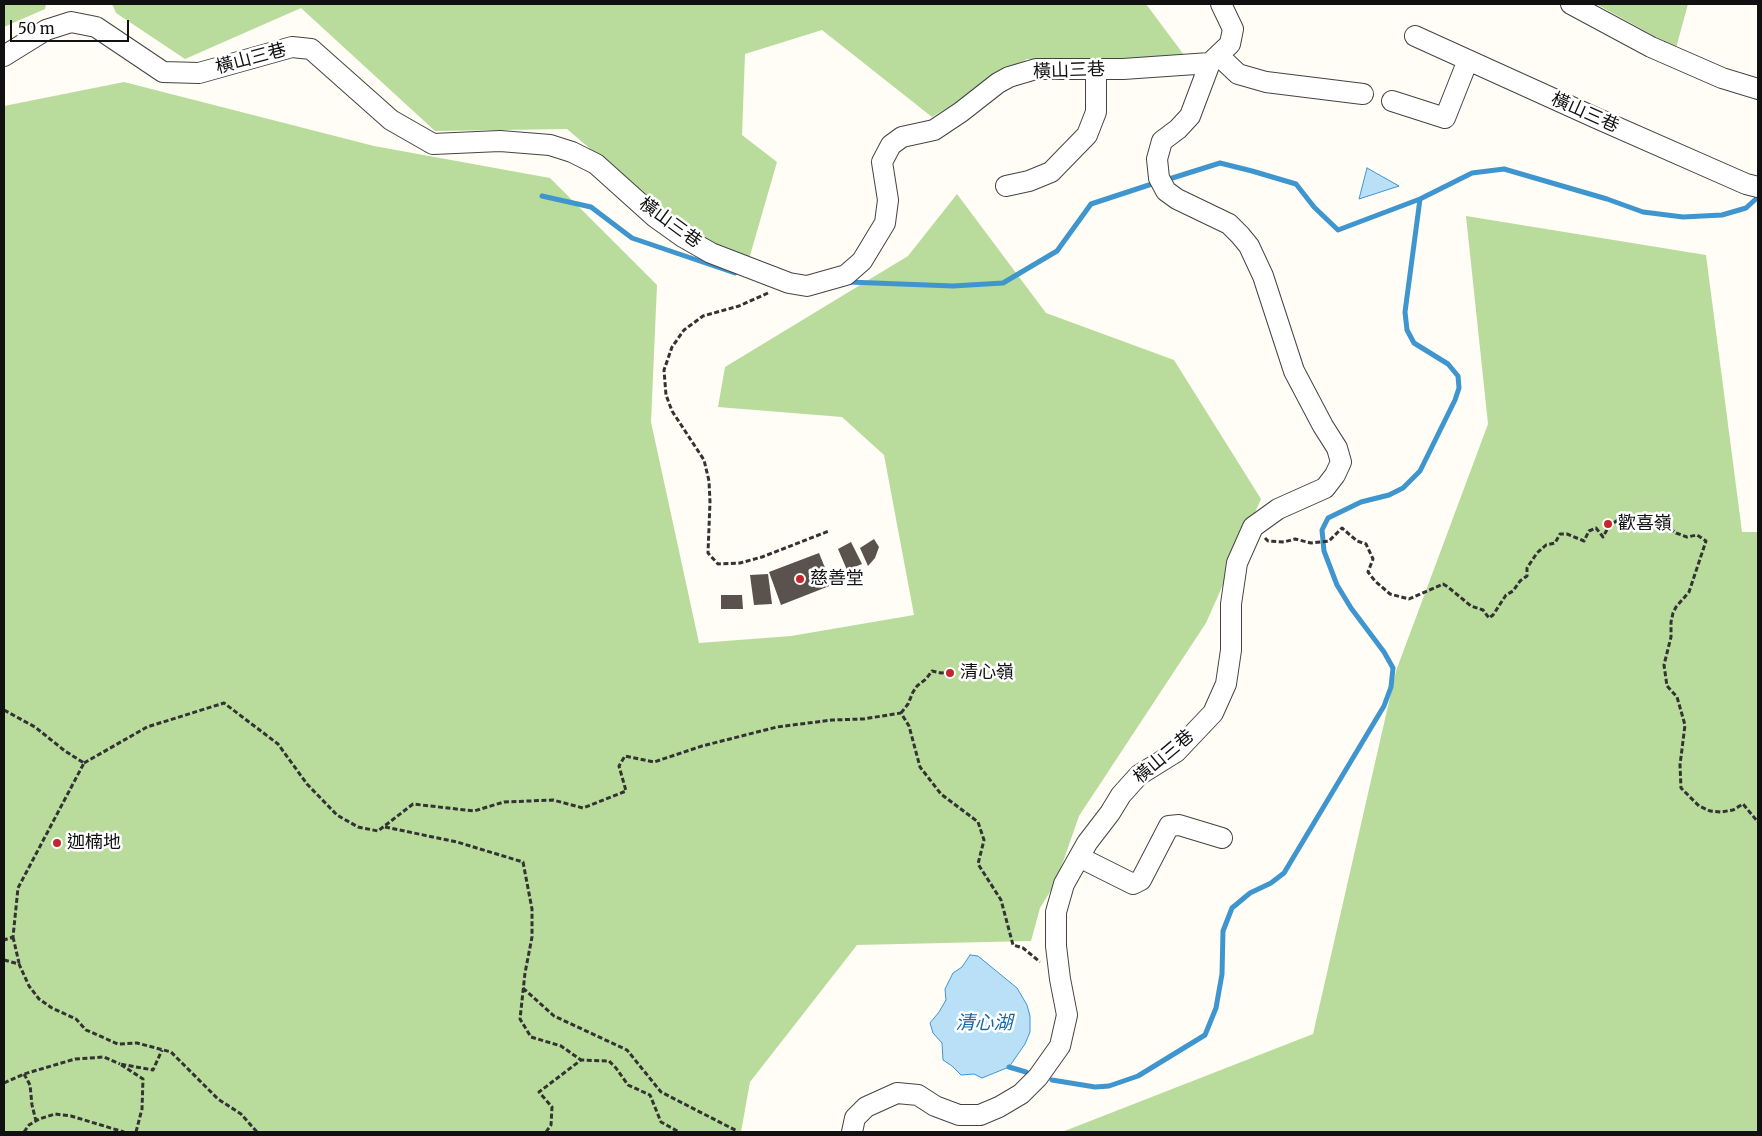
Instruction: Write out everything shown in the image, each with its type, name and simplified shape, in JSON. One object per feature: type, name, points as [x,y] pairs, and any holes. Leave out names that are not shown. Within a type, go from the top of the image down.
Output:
[{"type":"lane","points":[[1221,4],[1232,29],[1230,44],[1214,59],[1190,116],[1178,129],[1162,141],[1157,159],[1163,184],[1177,199],[1229,224],[1249,246],[1263,276],[1294,371],[1337,448],[1341,462],[1335,476],[1325,488],[1278,509],[1253,527]]},
{"type":"lane","points":[[1571,4],[1651,47],[1722,78],[1758,89]]},
{"type":"lane","name":"橫山三巷","points":[[4,56],[46,30],[71,22],[96,27],[163,72],[199,73],[292,47],[311,49],[391,120],[433,144],[500,141],[550,145],[572,152],[596,164],[655,217],[683,237],[711,253],[789,284],[807,286],[846,275],[862,261],[885,223],[888,200],[882,162],[891,145],[902,137],[934,130],[998,83],[1036,69],[1123,69],[1214,59]]},
{"type":"lane","name":"橫山三巷","points":[[1415,36],[1596,118],[1746,184],[1757,187]]},
{"type":"lane","points":[[1214,59],[1238,74],[1266,82],[1363,94]]},
{"type":"lane","points":[[1392,101],[1445,118],[1468,60]]},
{"type":"lane","points":[[1006,186],[1029,181],[1051,172],[1087,135],[1096,112],[1096,69]]},
{"type":"lane","name":"橫山三巷","points":[[852,1132],[855,1118],[866,1107],[897,1093],[918,1095],[935,1106],[959,1115],[980,1115],[999,1107],[1021,1094],[1038,1077],[1060,1046],[1067,1015],[1056,946],[1056,912],[1064,884],[1079,857],[1110,813],[1120,795],[1139,776],[1176,752],[1213,713],[1226,684],[1231,650],[1232,604],[1237,563],[1253,527]]},
{"type":"lane","points":[[1079,857],[1133,884],[1141,880],[1169,826],[1179,825],[1222,838]]},
{"type":"path","points":[[789,284],[739,306],[703,316],[684,330],[672,347],[664,370],[666,394],[672,411],[704,460],[709,481],[710,502],[708,553],[718,564],[740,564],[829,531]]},
{"type":"path","points":[[1253,527],[1268,541],[1284,542],[1295,538],[1312,542],[1329,541],[1342,528],[1357,541],[1366,544],[1373,559],[1368,572],[1390,594],[1409,599],[1443,584],[1470,606],[1483,610],[1489,618],[1506,595],[1513,591],[1520,581],[1527,576],[1527,568],[1537,553],[1546,545],[1555,543],[1560,534],[1567,534],[1584,542],[1589,531],[1596,528],[1603,536],[1609,526],[1618,520],[1640,524],[1662,522],[1676,533],[1687,538],[1697,535],[1706,541],[1689,592],[1673,613],[1671,622],[1672,637],[1664,665],[1667,686],[1676,697],[1685,725],[1680,765],[1681,788],[1699,806],[1710,811],[1733,810],[1743,804],[1758,822]]},
{"type":"path","points":[[257,1132],[241,1114],[218,1099],[171,1052],[137,1043],[118,1044],[86,1030],[76,1019],[52,1008],[39,999],[29,986],[19,964],[13,938],[18,888],[84,763],[147,727],[224,703],[278,744],[307,784],[337,815],[358,827],[378,831],[413,804],[474,810],[504,802],[553,800],[583,808],[626,791],[619,766],[625,756],[654,762],[702,746],[777,727],[832,720],[863,719],[901,713],[908,704],[912,692],[932,671],[941,673],[951,672]]},
{"type":"path","points":[[4,710],[35,728],[84,763]]},
{"type":"path","points":[[901,713],[909,726],[920,767],[941,794],[978,822],[984,840],[978,864],[1001,900],[1013,945],[1023,948],[1060,979]]},
{"type":"path","points":[[385,826],[457,842],[523,862],[532,909],[532,938],[523,988],[520,1019],[531,1036],[561,1046],[581,1060],[609,1061],[628,1086],[650,1095],[661,1122],[679,1132]]},
{"type":"path","points":[[4,940],[13,938]]},
{"type":"path","points":[[4,960],[19,964]]},
{"type":"path","points":[[523,988],[554,1016],[627,1050],[661,1092],[737,1132]]},
{"type":"path","points":[[120,1064],[153,1070],[162,1050]]},
{"type":"path","points":[[4,1083],[24,1074],[75,1059],[104,1057],[120,1064],[143,1079],[142,1109],[136,1132]]},
{"type":"path","points":[[546,1132],[551,1124],[552,1107],[539,1092],[581,1060]]},
{"type":"path","points":[[24,1074],[30,1085],[36,1122]]},
{"type":"path","points":[[24,1132],[29,1125],[55,1114],[71,1116],[124,1132]]},
{"type":"green space","points":[[4,4],[46,4],[45,9],[4,27]]},
{"type":"green space","points":[[112,4],[1146,4],[1187,59],[1027,59],[932,117],[822,30],[745,54],[742,135],[777,162],[749,259],[683,228],[567,129],[435,131],[301,8],[185,59],[116,13]]},
{"type":"green space","points":[[1596,4],[1688,4],[1676,48]]},
{"type":"green space","points":[[124,82],[374,146],[550,178],[657,285],[651,422],[699,643],[791,636],[914,615],[884,455],[842,417],[718,407],[725,367],[908,256],[957,194],[1046,313],[1174,360],[1261,499],[1206,623],[1079,816],[1056,882],[1040,908],[1031,941],[857,945],[750,1082],[741,1132],[4,1132],[4,106]]},
{"type":"green space","points":[[1466,216],[1706,255],[1742,532],[1758,532],[1758,1132],[1062,1132],[1313,1034],[1396,671],[1488,424]]},
{"type":"water","points":[[1367,168],[1399,186],[1359,199]]},
{"type":"water","name":"清心湖","points":[[970,955],[978,956],[1017,988],[1027,1005],[1030,1016],[1030,1032],[1025,1044],[1009,1067],[982,1078],[974,1074],[961,1075],[943,1060],[942,1043],[933,1033],[930,1023],[946,1000],[945,989],[953,973],[962,967]]},
{"type":"building","points":[[874,539],[879,547],[875,558],[868,566],[860,548]]},
{"type":"building","points":[[851,542],[862,564],[847,570],[838,549]]},
{"type":"building","name":"慈善堂","points":[[819,553],[832,585],[781,605],[769,572]]},
{"type":"building","points":[[768,574],[772,604],[754,605],[750,575]]},
{"type":"building","points":[[721,595],[742,595],[743,609],[721,609]]},
{"type":"waterway","points":[[1166,180],[1220,163],[1252,171],[1296,184],[1314,207],[1338,230],[1420,199],[1472,173],[1504,169],[1607,199],[1643,212],[1683,217],[1722,215],[1746,208],[1758,197]]},
{"type":"waterway","points":[[848,282],[953,286],[1003,283],[1057,251],[1091,204],[1158,182]]},
{"type":"waterway","points":[[542,196],[591,207],[632,238],[735,273]]},
{"type":"waterway","points":[[1052,1080],[1095,1087],[1109,1086],[1138,1076],[1205,1035],[1216,1008],[1222,974],[1223,931],[1232,908],[1250,893],[1271,883],[1284,873],[1384,706],[1391,687],[1393,668],[1337,585],[1324,551],[1322,530],[1328,518],[1361,502],[1389,495],[1403,488],[1420,471],[1459,388],[1458,376],[1448,364],[1414,343],[1407,330],[1405,312],[1420,199]]},
{"type":"waterway","points":[[1009,1067],[1026,1072]]},
{"type":"place","name":"歡喜嶺","points":[[1608,524]]},
{"type":"place","name":"慈善堂","points":[[800,579]]},
{"type":"place","name":"清心嶺","points":[[950,673]]},
{"type":"place","name":"迦楠地","points":[[57,843]]}]
